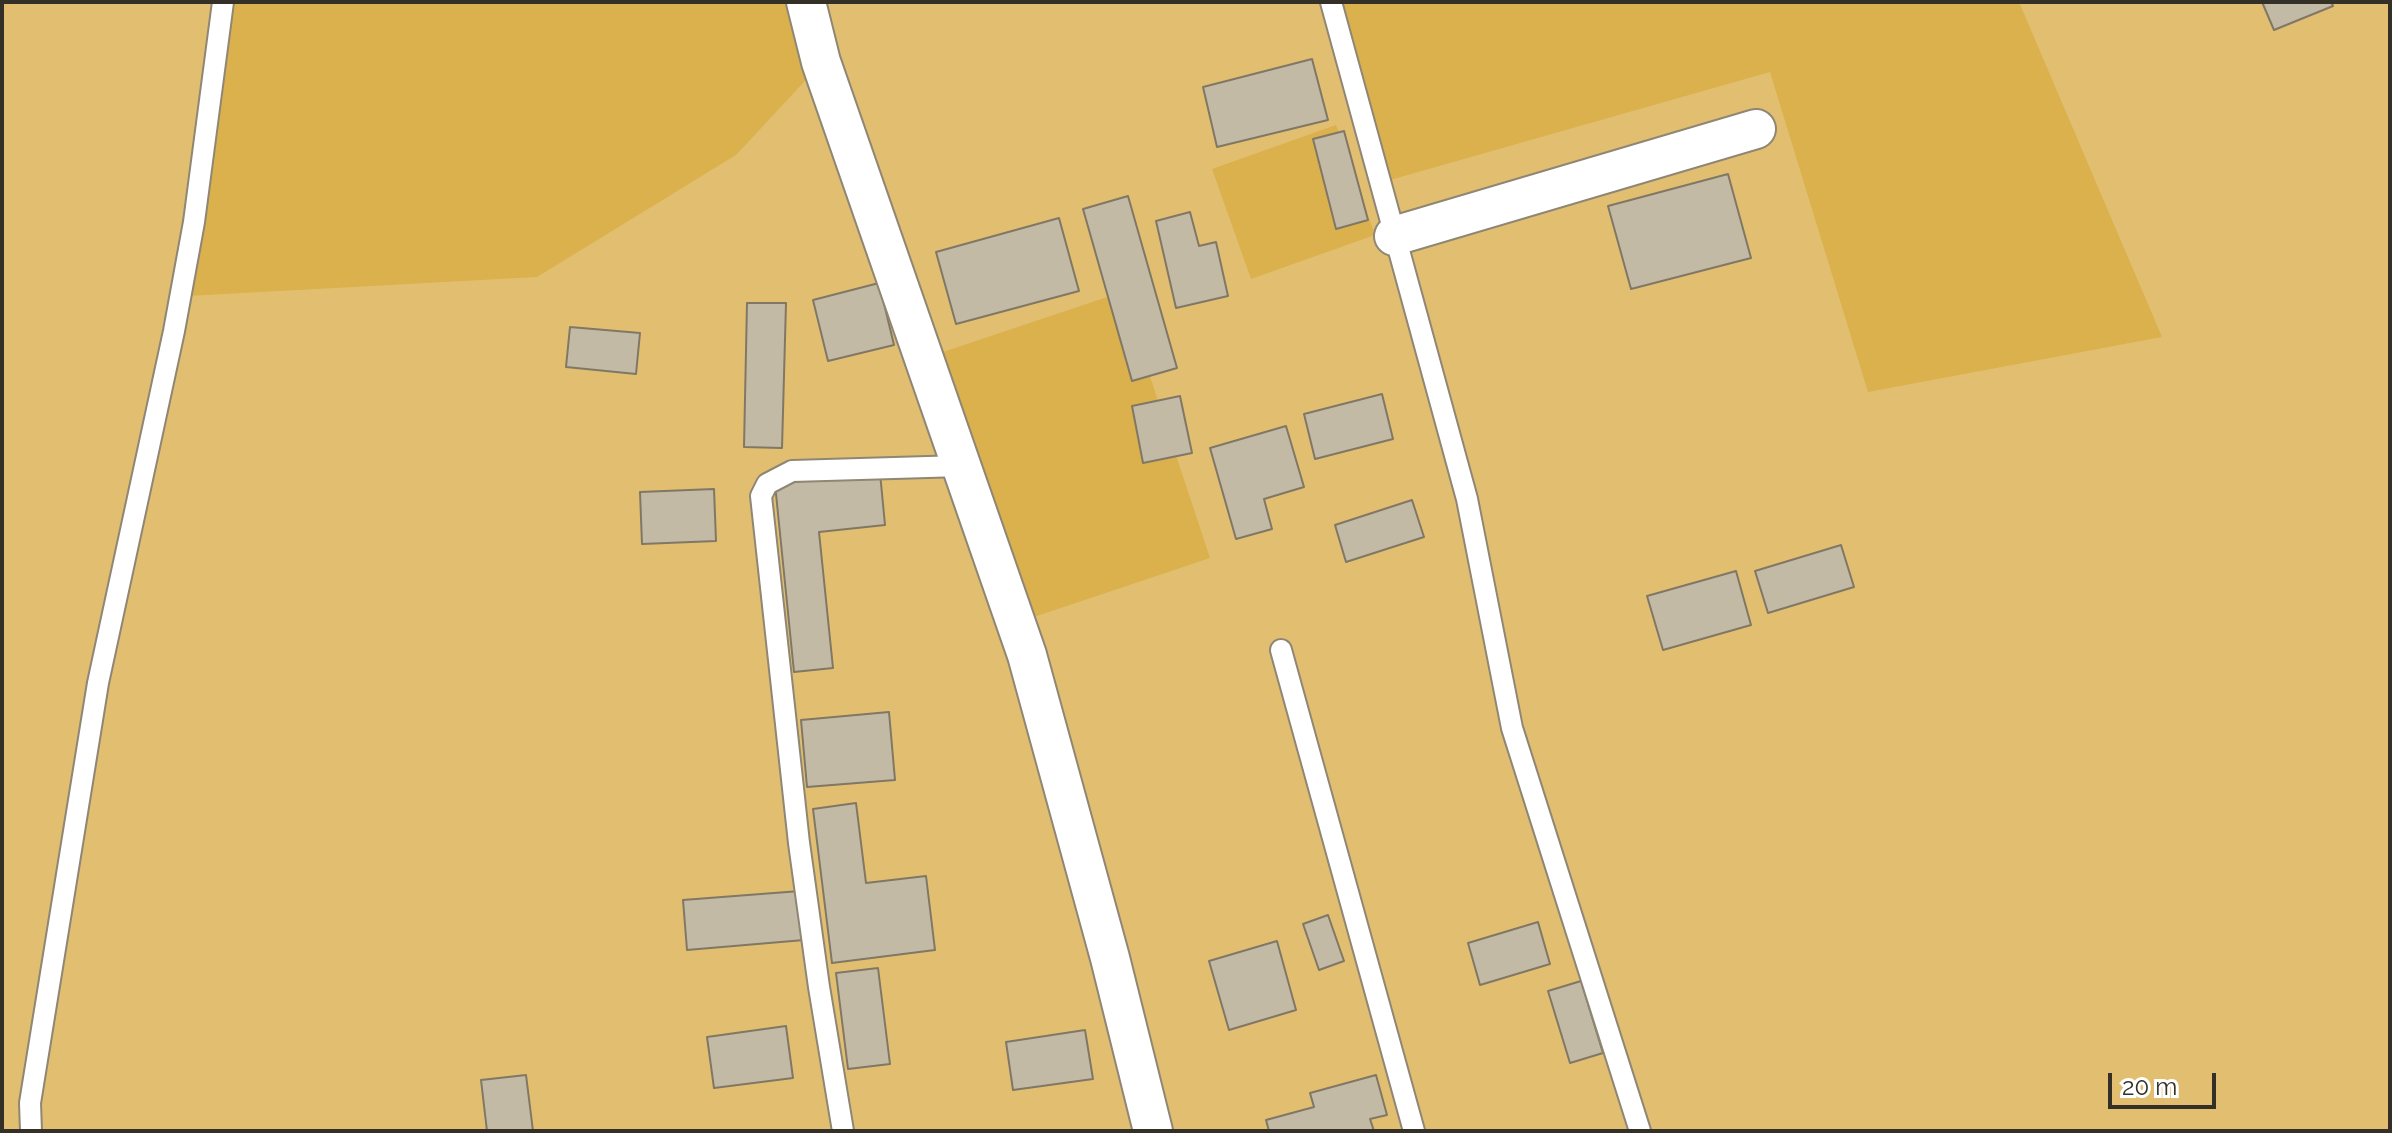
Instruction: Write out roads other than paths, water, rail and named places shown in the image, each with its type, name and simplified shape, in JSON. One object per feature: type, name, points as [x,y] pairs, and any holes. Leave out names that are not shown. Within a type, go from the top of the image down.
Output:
[{"type":"street","points":[[806,2],[821,62],[1027,655],[1110,958],[1153,1131]]},
{"type":"street","points":[[1394,236],[1756,129]]},
{"type":"lane","points":[[31,1131],[30,1103],[98,683],[174,331],[194,222],[223,2]]},
{"type":"lane","points":[[1331,2],[1467,499],[1514,739],[1640,1131]]},
{"type":"lane","points":[[843,1131],[799,843],[761,496],[767,484],[792,471],[962,466]]},
{"type":"lane","points":[[1281,650],[1414,1131]]}]
